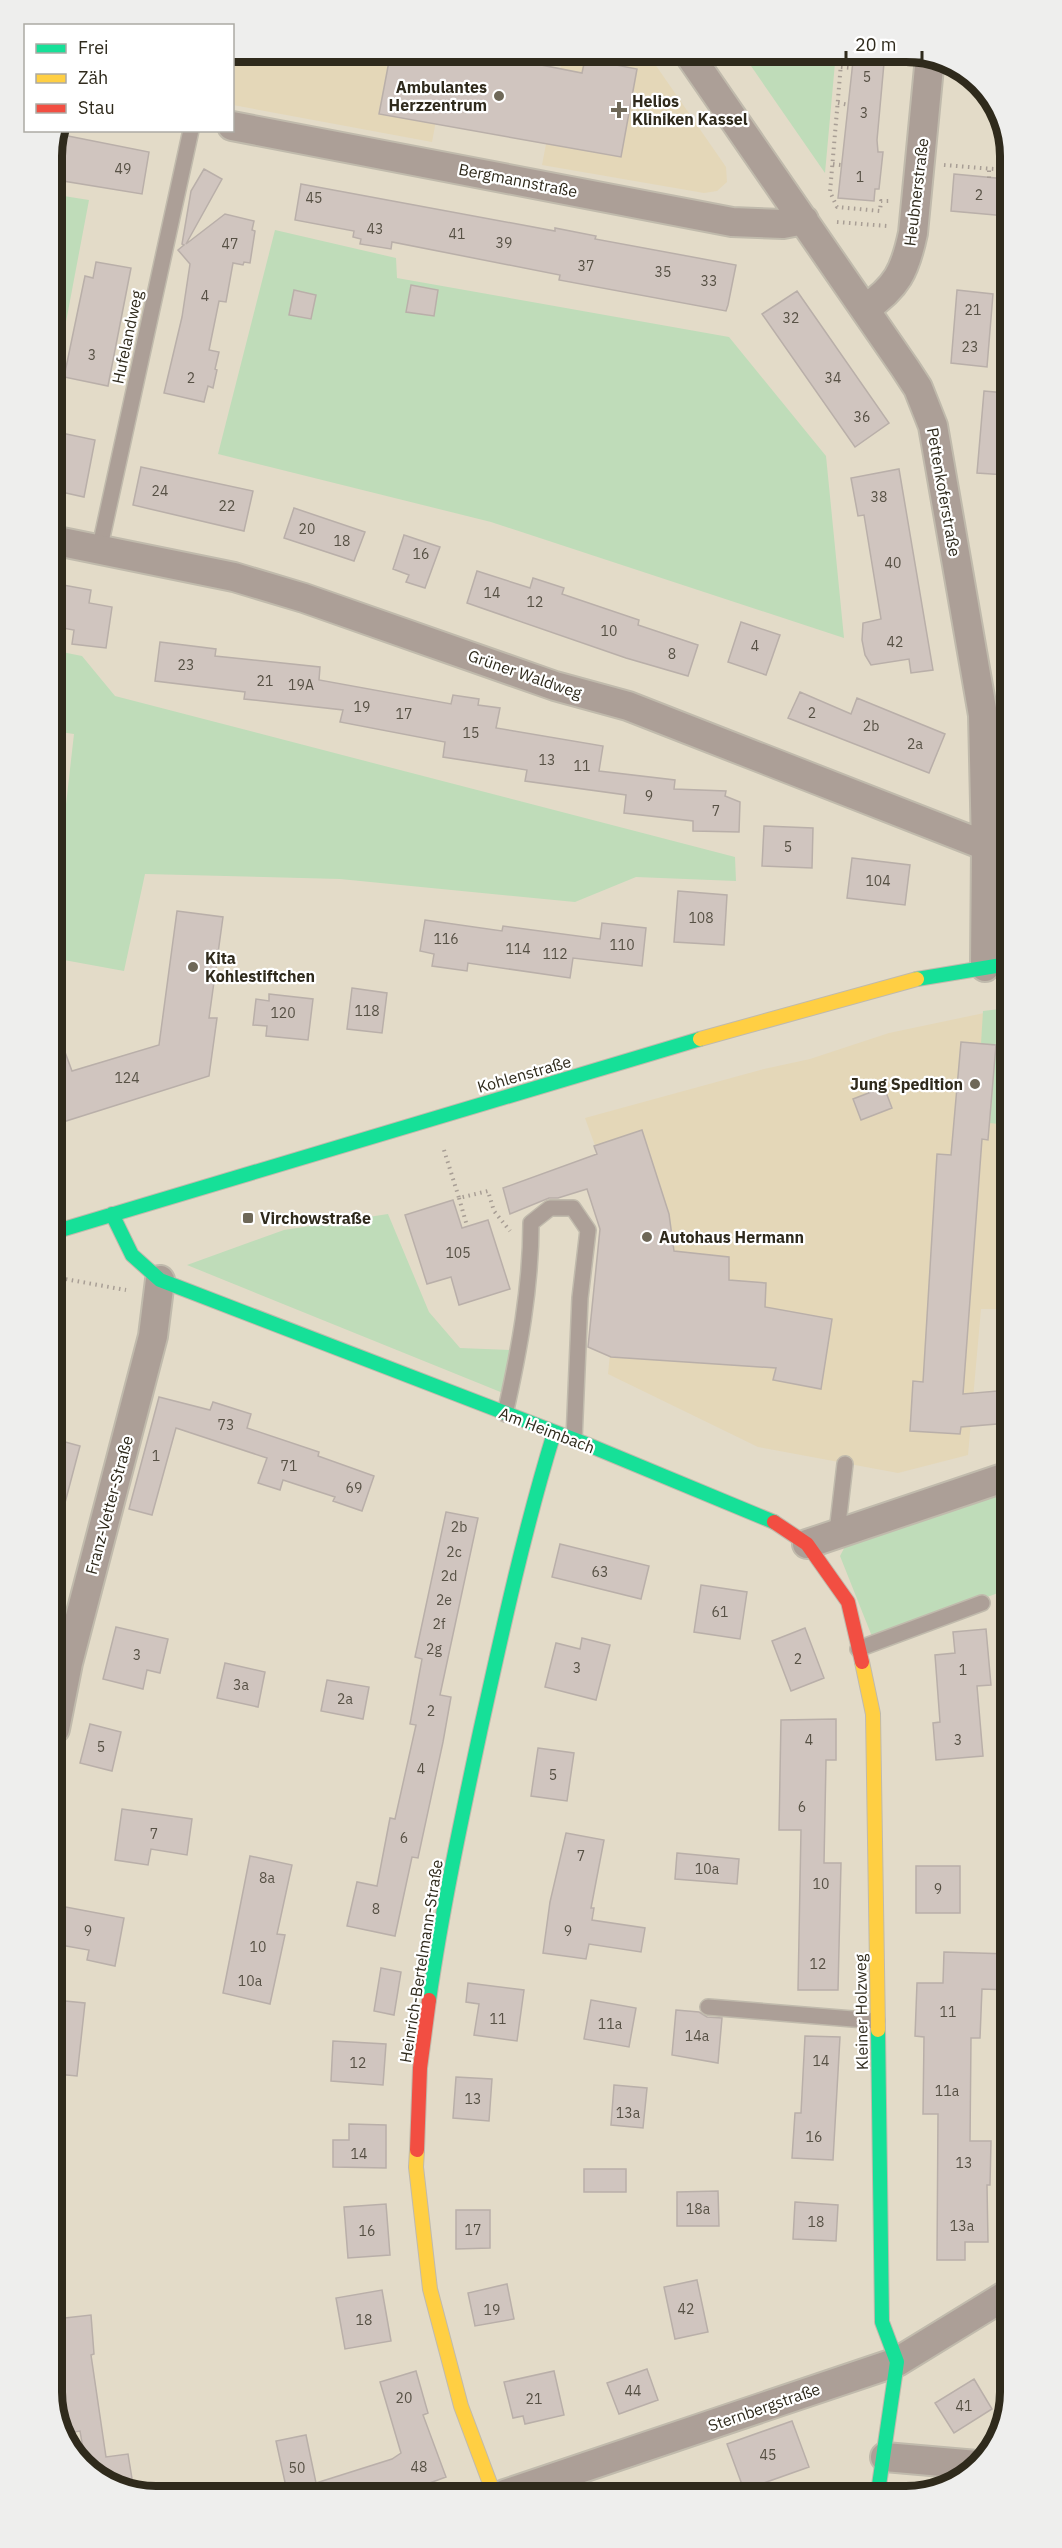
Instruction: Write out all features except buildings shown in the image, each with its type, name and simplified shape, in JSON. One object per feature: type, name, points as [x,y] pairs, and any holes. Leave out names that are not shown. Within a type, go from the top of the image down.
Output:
[{"type":"street","name":"Pettenkoferstraße","points":[[694,62],[918,388],[933,426],[982,714],[986,846],[996,965]]},
{"type":"street","name":"Heubnerstraße","points":[[865,309],[883,296],[897,281],[907,262],[913,228],[929,64]]},
{"type":"street","name":"Bergmannstraße","points":[[234,126],[732,222],[783,224],[804,220]]},
{"type":"street","name":"Grüner Waldweg","points":[[62,542],[234,577],[304,598],[555,686],[628,706],[986,846]]},
{"type":"street","name":"Kohlenstraße","points":[[62,1230],[778,1016],[915,979],[996,965]]},
{"type":"street","name":"Am Heimbach","points":[[112,1214],[132,1255],[160,1280],[574,1440],[774,1522],[807,1544]]},
{"type":"street","name":"Franz-Vetter-Straße","points":[[61,1697],[68,1663],[153,1336],[160,1280]]},
{"type":"street","name":"Heinrich-Bertelmann-Straße","points":[[491,2486],[460,2406],[430,2289],[416,2167],[420,2068],[435,1952],[458,1834],[498,1650],[535,1496],[554,1433]]},
{"type":"street","points":[[807,1544],[1000,1479]]},
{"type":"street","name":"Kleiner Holzweg","points":[[807,1544],[848,1602],[873,1714],[882,2322],[897,2362],[879,2486]]},
{"type":"street","name":"Sternbergstraße","points":[[529,2486],[897,2362],[1000,2299]]},
{"type":"street","points":[[885,2457],[967,2464]]},
{"type":"lane","name":"Hufelandweg","points":[[99,551],[191,132]]},
{"type":"lane","points":[[505,1414],[519,1347],[531,1259],[531,1223],[550,1208],[573,1208],[588,1230],[580,1298],[574,1440]]},
{"type":"lane","points":[[837,1532],[845,1464]]},
{"type":"lane","points":[[858,1649],[982,1603]]},
{"type":"lane","points":[[708,2007],[877,2021]]},
{"type":"path","points":[[841,62],[830,192],[837,207],[880,211],[881,201],[890,201]]},
{"type":"path","points":[[841,67],[852,68]]},
{"type":"path","points":[[838,103],[849,105]]},
{"type":"path","points":[[920,163],[1000,170]]},
{"type":"path","points":[[832,164],[841,165]]},
{"type":"path","points":[[989,169],[989,178]]},
{"type":"path","points":[[804,220],[913,228]]},
{"type":"path","points":[[444,1150],[467,1227]]},
{"type":"path","points":[[459,1198],[488,1191],[494,1211],[511,1232]]},
{"type":"path","points":[[61,1278],[134,1292],[160,1280]]},
{"type":"shaded area","points":[[234,61],[447,61],[432,142],[234,105]]},
{"type":"shaded area","name":"Helios Kliniken Kassel","points":[[562,62],[653,62],[726,167],[727,182],[717,191],[704,193],[542,165]]},
{"type":"shaded area","points":[[1000,1010],[1000,1309],[981,1309],[968,1455],[898,1473],[758,1447],[608,1374],[623,1223],[585,1118],[764,1069],[810,1059],[889,1033]]},
{"type":"green space","points":[[748,62],[835,62],[825,173]]},
{"type":"green space","points":[[62,196],[89,200],[62,343]]},
{"type":"green space","points":[[275,230],[396,258],[397,278],[729,337],[826,456],[844,638],[491,522],[218,454]]},
{"type":"green space","points":[[62,652],[82,656],[115,696],[735,857],[736,881],[636,877],[575,902],[340,879],[145,874],[124,971],[62,960],[62,842],[74,734],[62,732]]},
{"type":"green space","points":[[1000,1009],[998,1124],[990,1123],[996,1045],[981,1044],[983,1011]]},
{"type":"green space","points":[[388,1214],[429,1312],[460,1348],[510,1350],[503,1393],[187,1265],[284,1230]]},
{"type":"green space","points":[[1000,1489],[1000,1592],[873,1639],[840,1556],[849,1539]]},
{"type":"traffic: fast","points":[[917,979],[1000,965]]},
{"type":"traffic: fast","points":[[62,1230],[700,1039]]},
{"type":"traffic: fast","points":[[112,1214],[132,1255],[160,1280],[586,1444],[774,1522]]},
{"type":"traffic: fast","points":[[429,2000],[452,1866],[488,1694],[523,1544],[554,1433]]},
{"type":"traffic: fast","points":[[878,2030],[882,2322],[897,2362],[879,2486]]},
{"type":"traffic: slow","points":[[700,1039],[917,979]]},
{"type":"traffic: slow","points":[[862,1662],[873,1714],[878,2030]]},
{"type":"traffic: slow","points":[[417,2150],[416,2167],[430,2289],[461,2406],[491,2486]]},
{"type":"traffic: jam","points":[[774,1522],[807,1544],[848,1602],[862,1662]]},
{"type":"traffic: jam","points":[[417,2150],[420,2068],[429,2000]]},
{"type":"place","name":"Ambulantes Herzzentrum","points":[[499,96]]},
{"type":"place","name":"Helios Kliniken Kassel","points":[[619,110]]},
{"type":"place","name":"Kita Kohlestiftchen","points":[[193,967]]},
{"type":"place","name":"Jung Spedition","points":[[975,1084]]},
{"type":"place","name":"Virchowstraße","points":[[248,1218]]},
{"type":"place","name":"Autohaus Hermann","points":[[647,1237]]}]
